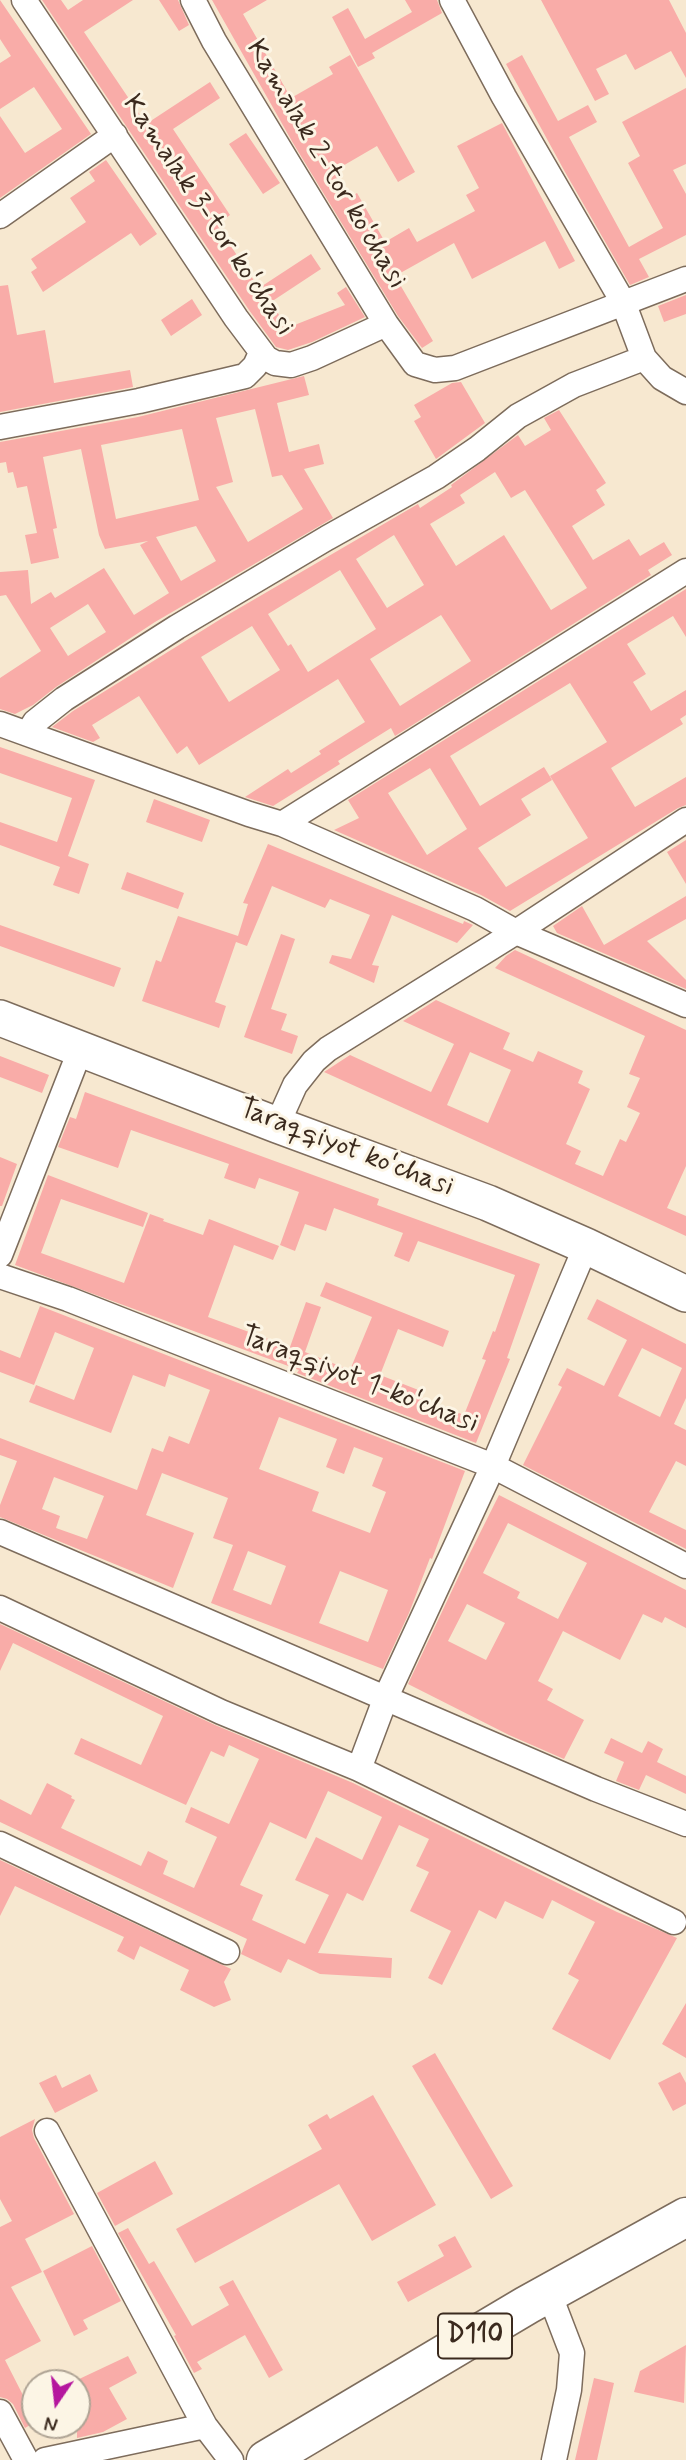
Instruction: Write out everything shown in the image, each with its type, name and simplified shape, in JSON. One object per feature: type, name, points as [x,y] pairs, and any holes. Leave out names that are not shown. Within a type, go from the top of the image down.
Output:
[{"type":"main road","name":"D110","points":[[266,2460],[549,2293],[686,2217]]},
{"type":"street","name":"Kamalak 3-tor koʻchasi","points":[[24,0],[266,358],[275,363],[291,365],[386,324]]},
{"type":"street","name":"Kamalak 2-tor koʻchasi","points":[[193,0],[214,41],[386,324],[415,364],[443,370],[454,368],[686,279]]},
{"type":"street","points":[[452,0],[503,97],[623,302],[644,358],[662,378],[686,392]]},
{"type":"street","points":[[0,216],[115,135]]},
{"type":"street","points":[[0,427],[139,401],[245,376],[255,366],[261,353]]},
{"type":"street","points":[[28,733],[35,722],[64,699],[188,620],[436,477],[518,416],[574,385],[644,358]]},
{"type":"street","points":[[282,824],[686,571]]},
{"type":"street","points":[[0,724],[282,824],[475,909],[516,932],[686,1005]]},
{"type":"street","points":[[277,1125],[295,1085],[321,1055],[686,821]]},
{"type":"street","name":"Taraqqiyot koʻchasi","points":[[0,1018],[488,1203],[586,1245],[686,1294]]},
{"type":"street","points":[[0,1255],[81,1048]]},
{"type":"street","points":[[359,1769],[386,1697],[493,1466],[586,1245]]},
{"type":"street","name":"Taraqqiyot 1-koʻchasi","points":[[0,1276],[68,1299],[493,1466],[686,1566]]},
{"type":"street","points":[[0,1532],[596,1789],[686,1824]]},
{"type":"street","points":[[0,1608],[221,1712],[359,1769],[674,1922]]},
{"type":"street","points":[[0,1844],[227,1952]]},
{"type":"street","points":[[47,2131],[205,2426],[231,2460]]},
{"type":"street","points":[[549,2293],[572,2353],[569,2390],[554,2460]]},
{"type":"street","points":[[0,2412],[26,2460]]},
{"type":"street","points":[[45,2460],[205,2426]]},
{"type":"building","points":[[0,0],[91,134],[0,198],[0,116],[25,153],[62,129],[34,87],[0,109],[0,63],[11,56],[0,39]]},
{"type":"building","points":[[42,0],[61,0],[68,10],[83,0],[133,0],[84,32],[146,124],[210,82],[220,98],[173,129],[230,215],[223,220],[222,233],[259,288],[311,254],[321,269],[271,302],[287,328],[345,305],[337,293],[346,287],[365,317],[312,342],[288,350],[276,347]]},
{"type":"building","points":[[159,0],[178,0],[189,25],[179,31]]},
{"type":"building","points":[[212,0],[267,0],[243,14],[291,98],[333,74],[329,67],[350,55],[415,172],[398,182],[377,146],[334,171],[349,198],[357,193],[385,242],[409,228],[417,242],[475,211],[466,195],[479,188],[457,146],[502,123],[575,261],[559,269],[545,241],[472,279],[454,243],[395,276],[433,341],[422,348],[398,316],[293,143]]},
{"type":"building","points":[[405,0],[437,0],[442,13],[372,53],[375,58],[358,67],[332,17],[348,8],[365,39],[412,12]]},
{"type":"building","points":[[541,0],[669,0],[686,33],[686,78],[671,51],[635,70],[626,54],[596,69],[609,94],[595,101]]},
{"type":"building","points":[[522,55],[558,121],[588,105],[597,122],[569,137],[629,247],[663,228],[628,163],[640,156],[622,122],[686,88],[686,164],[673,170],[686,194],[686,235],[639,259],[649,277],[630,285],[565,172],[506,64]]},
{"type":"building","points":[[246,133],[280,183],[263,194],[229,144]]},
{"type":"building","points":[[106,160],[157,234],[140,246],[131,233],[43,292],[31,272],[37,268],[31,259],[86,222],[70,198],[95,181],[89,172]]},
{"type":"building","points":[[8,285],[17,335],[45,330],[54,383],[130,370],[133,387],[0,412],[0,286]]},
{"type":"building","points":[[686,295],[686,314],[664,322],[658,306]]},
{"type":"building","points":[[192,299],[202,315],[171,336],[161,320]]},
{"type":"building","points":[[304,376],[309,395],[277,403],[289,452],[319,444],[324,464],[304,469],[333,518],[155,622],[33,705],[15,714],[0,709],[0,678],[41,651],[6,595],[0,596],[0,572],[28,570],[31,604],[51,592],[55,598],[104,568],[134,615],[169,593],[140,545],[148,541],[105,549],[99,535],[81,449],[43,457],[57,528],[53,529],[59,558],[31,564],[25,535],[37,533],[27,486],[17,488],[13,472],[8,473],[6,462],[0,463],[0,442],[138,417]],"holes":[[[255,409],[272,477],[282,475],[303,509],[248,542],[216,487],[233,482],[216,418]],[[182,429],[199,500],[116,519],[101,445]],[[196,526],[216,561],[181,581],[156,537]],[[88,604],[106,632],[68,656],[50,628]]]},
{"type":"building","points":[[461,382],[485,423],[436,459],[414,421],[421,417],[414,405],[452,383]]},
{"type":"building","points":[[559,410],[606,483],[596,490],[605,505],[572,526],[593,560],[629,539],[640,556],[664,542],[672,555],[648,570],[651,575],[395,736],[391,728],[273,806],[245,797],[288,769],[291,773],[321,754],[319,751],[365,722],[338,679],[199,765],[187,746],[177,754],[139,696],[92,725],[100,738],[93,742],[52,727],[73,711],[224,617],[418,504],[420,508],[452,487],[451,485],[518,435],[525,446],[551,430],[544,418]],"holes":[[[495,472],[511,498],[525,490],[587,588],[551,610],[504,535],[456,566],[430,524],[465,503],[460,495]],[[394,535],[424,585],[387,608],[356,559]],[[340,570],[376,629],[308,672],[268,614]],[[441,615],[471,661],[400,706],[370,659]],[[252,626],[280,670],[229,702],[201,657]]]},
{"type":"building","points":[[686,589],[686,637],[673,616],[627,644],[646,674],[633,682],[651,711],[686,690],[686,715],[680,719],[683,724],[611,768],[635,807],[686,777],[686,805],[510,911],[481,895],[334,830],[359,818],[348,800]],"holes":[[[570,683],[607,742],[550,776],[588,838],[506,887],[478,848],[531,815],[521,799],[552,780],[544,767],[480,806],[450,756]],[[430,768],[467,829],[427,855],[388,793]]]},
{"type":"building","points":[[0,747],[95,780],[68,856],[89,864],[79,894],[53,885],[60,867],[0,845],[0,822],[57,842],[72,798],[0,773]]},
{"type":"building","points":[[154,799],[210,820],[202,842],[146,822]]},
{"type":"building","points":[[686,840],[686,884],[667,852]]},
{"type":"building","points":[[268,844],[463,924],[464,921],[473,925],[457,943],[392,915],[372,965],[379,966],[374,983],[329,963],[332,955],[351,959],[370,915],[330,899],[325,908],[272,886],[247,946],[236,942],[215,1002],[226,1006],[219,1028],[142,1001],[156,960],[161,962],[178,916],[238,936],[248,904],[243,903]]},
{"type":"building","points":[[127,872],[184,893],[178,909],[121,889]]},
{"type":"building","points":[[686,896],[686,919],[647,941],[686,980],[686,989],[557,933],[553,926],[582,906],[604,945]]},
{"type":"building","points":[[0,925],[121,968],[114,987],[0,946]]},
{"type":"building","points":[[281,934],[295,939],[271,1009],[287,1014],[281,1030],[298,1036],[292,1054],[244,1037]]},
{"type":"building","points":[[515,950],[686,1030],[686,1166],[667,1208],[686,1216],[686,1236],[324,1072],[350,1055],[431,1092],[454,1044],[403,1021],[436,1000],[510,1033],[503,1049],[533,1062],[538,1051],[583,1071],[578,1083],[590,1089],[566,1144],[581,1151],[575,1164],[603,1176],[620,1139],[626,1142],[640,1113],[627,1107],[640,1078],[629,1074],[645,1036],[495,968]],"holes":[[[470,1052],[511,1070],[488,1123],[447,1105]]]},
{"type":"building","points":[[0,1056],[49,1075],[42,1093],[0,1077]]},
{"type":"building","points":[[85,1092],[379,1199],[377,1205],[540,1264],[507,1358],[510,1359],[476,1443],[297,1373],[299,1370],[15,1265],[48,1175],[148,1213],[143,1227],[61,1199],[41,1253],[124,1283],[150,1214],[203,1235],[209,1219],[279,1246],[273,1260],[234,1245],[208,1317],[290,1347],[306,1302],[321,1307],[305,1352],[350,1370],[372,1317],[320,1296],[326,1282],[449,1331],[443,1347],[398,1329],[380,1375],[421,1391],[419,1397],[464,1415],[486,1360],[482,1359],[493,1331],[495,1332],[515,1275],[418,1241],[409,1262],[394,1256],[403,1233],[334,1208],[326,1231],[305,1224],[295,1251],[280,1245],[299,1192],[259,1178],[255,1189],[224,1178],[229,1164],[131,1130],[118,1168],[58,1147],[70,1117],[76,1119]]},
{"type":"building","points":[[0,1157],[17,1164],[2,1206],[0,1206]]},
{"type":"building","points":[[597,1299],[686,1344],[686,1398],[674,1424],[686,1430],[686,1466],[676,1461],[649,1512],[686,1530],[686,1549],[523,1465],[562,1387],[558,1385],[567,1368],[604,1386],[627,1340],[587,1319]],"holes":[[[642,1348],[682,1368],[660,1417],[618,1396]]]},
{"type":"building","points":[[40,1306],[465,1471],[432,1559],[430,1558],[409,1613],[383,1669],[211,1603],[233,1545],[213,1538],[228,1498],[162,1473],[146,1515],[194,1533],[173,1588],[0,1517],[0,1505],[17,1461],[0,1455],[0,1438],[137,1490],[152,1448],[163,1452],[169,1436],[189,1444],[210,1390],[169,1374],[165,1387],[133,1375],[111,1433],[29,1402],[36,1385],[74,1400],[94,1348],[55,1332],[34,1385],[0,1372],[0,1350],[20,1358]],"holes":[[[279,1417],[337,1439],[326,1467],[344,1474],[354,1447],[383,1458],[372,1486],[386,1492],[370,1533],[312,1511],[319,1492],[259,1469]],[[54,1477],[104,1496],[87,1539],[56,1528],[60,1516],[42,1509]],[[248,1551],[286,1566],[271,1605],[233,1590]],[[340,1571],[388,1590],[368,1642],[319,1623]]]},
{"type":"building","points":[[499,1495],[686,1590],[686,1628],[665,1617],[662,1623],[643,1614],[620,1660],[563,1631],[538,1681],[553,1689],[547,1700],[584,1720],[564,1759],[509,1735],[408,1684]],"holes":[[[508,1523],[587,1563],[558,1619],[517,1598],[520,1592],[483,1573]],[[467,1604],[505,1623],[486,1660],[448,1641]]]},
{"type":"building","points":[[0,1624],[215,1725],[353,1783],[617,1912],[677,1938],[610,2060],[552,2029],[579,1980],[568,1974],[595,1922],[552,1900],[543,1919],[505,1901],[496,1919],[479,1910],[442,1985],[428,1978],[451,1931],[410,1911],[429,1872],[416,1866],[429,1839],[399,1825],[363,1901],[347,1893],[318,1953],[392,1958],[391,1978],[320,1974],[288,1959],[281,1973],[241,1954],[247,1939],[0,1822],[0,1799],[31,1815],[47,1783],[75,1800],[61,1828],[141,1866],[148,1851],[168,1861],[163,1874],[194,1888],[217,1837],[185,1822],[191,1807],[229,1824],[259,1759],[229,1745],[224,1757],[211,1751],[186,1805],[74,1754],[81,1738],[141,1765],[163,1716],[13,1643],[0,1671]],"holes":[[[328,1791],[382,1817],[362,1860],[316,1837],[295,1880],[329,1895],[305,1944],[252,1920],[263,1895],[240,1885],[270,1822],[306,1839]]]},
{"type":"building","points":[[611,1738],[642,1753],[648,1741],[663,1749],[657,1762],[686,1776],[686,1794],[646,1775],[639,1790],[616,1781],[624,1762],[604,1753]]},
{"type":"building","points":[[0,1860],[231,1969],[224,1982],[231,2000],[214,2007],[180,1990],[189,1970],[140,1946],[134,1960],[117,1951],[124,1937],[15,1886],[0,1916]]},
{"type":"building","points":[[686,2003],[686,2058],[662,2044]]},
{"type":"building","points":[[435,2053],[513,2186],[491,2199],[412,2066]]},
{"type":"building","points":[[680,2072],[686,2083],[686,2104],[673,2111],[658,2083]]},
{"type":"building","points":[[90,2074],[98,2091],[55,2113],[39,2083],[56,2075],[62,2088]]},
{"type":"building","points":[[373,2095],[436,2205],[372,2241],[339,2184],[195,2263],[176,2229],[322,2149],[308,2125],[327,2114],[330,2119]]},
{"type":"building","points":[[35,2119],[32,2130],[34,2138],[74,2214],[25,2239],[42,2272],[11,2287],[41,2341],[5,2360],[21,2391],[21,2420],[13,2404],[0,2397],[0,2227],[12,2221],[0,2199],[0,2137]]},
{"type":"building","points":[[155,2161],[173,2194],[115,2226],[97,2193]]},
{"type":"building","points":[[128,2228],[149,2264],[154,2261],[192,2326],[229,2305],[219,2287],[233,2280],[283,2370],[269,2378],[245,2335],[197,2362],[202,2369],[194,2373],[174,2336],[176,2335],[118,2233]]},
{"type":"building","points":[[455,2236],[472,2267],[408,2302],[397,2282],[444,2256],[438,2245]]},
{"type":"building","points":[[92,2246],[121,2301],[83,2320],[88,2329],[74,2336],[43,2271]]},
{"type":"building","points":[[686,2345],[684,2403],[634,2392],[640,2371]]},
{"type":"building","points":[[128,2356],[137,2373],[109,2388],[127,2419],[103,2432],[91,2435],[91,2373]]},
{"type":"building","points":[[594,2378],[614,2383],[597,2460],[575,2460]]}]
